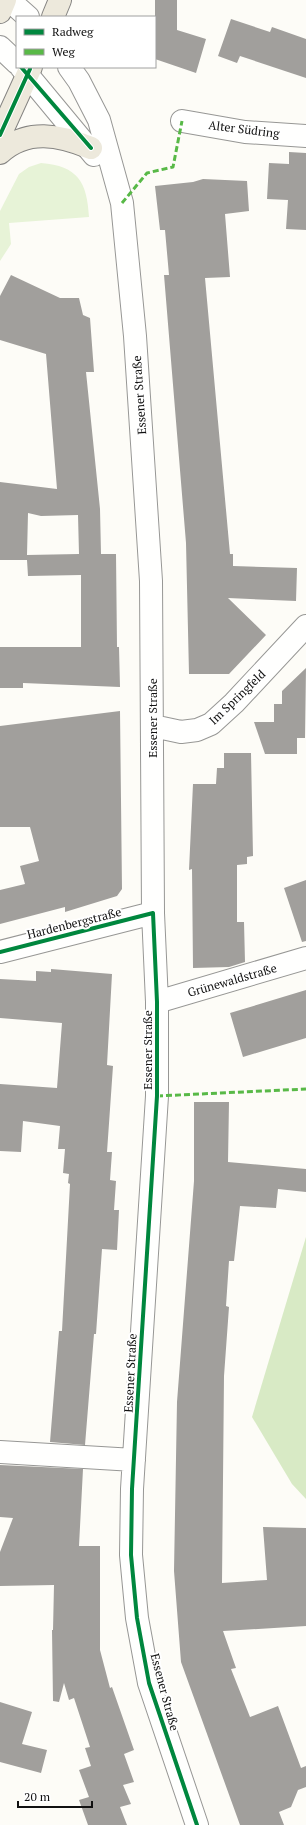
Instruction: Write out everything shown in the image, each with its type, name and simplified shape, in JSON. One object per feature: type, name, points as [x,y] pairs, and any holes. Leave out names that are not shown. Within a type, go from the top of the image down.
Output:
[{"type":"main road","points":[[0,12],[5,0]]},
{"type":"main road","points":[[53,16],[60,0]]},
{"type":"main road","points":[[0,135],[24,68]]},
{"type":"main road","points":[[0,153],[11,143],[37,136],[63,137],[91,148]]},
{"type":"street","points":[[9,0],[27,16]]},
{"type":"street","name":"Essener Straße","points":[[0,46],[16,61]]},
{"type":"street","name":"Essener Straße","points":[[24,68],[91,148],[122,203]]},
{"type":"street","name":"Essener Straße","points":[[70,68],[79,81],[99,120],[122,203],[135,336],[151,580],[153,913],[157,1002],[157,1096],[134,1460],[130,1555],[137,1618],[149,1683],[197,1825]]},
{"type":"street","name":"Alter Südring","points":[[182,121],[245,132],[306,136]]},
{"type":"street","name":"Im Springfeld","points":[[153,726],[181,732],[196,730],[211,724],[234,703],[306,626]]},
{"type":"street","name":"Hardenbergstraße","points":[[0,952],[153,913]]},
{"type":"street","name":"Grünewaldstraße","points":[[157,1002],[306,958]]},
{"type":"street","points":[[0,1452],[134,1460]]},
{"type":"green space","points":[[41,163],[64,168],[72,172],[78,178],[83,185],[86,194],[89,217],[9,223],[11,244],[0,261],[0,211],[19,174],[29,167]]},
{"type":"green space","points":[[306,1237],[306,1499],[292,1484],[252,1417]]},
{"type":"building","points":[[155,0],[177,0],[177,30],[206,39],[196,73],[156,59]]},
{"type":"building","points":[[231,19],[270,32],[272,27],[306,39],[306,78],[240,56],[237,63],[218,56]]},
{"type":"building","points":[[289,152],[306,153],[306,230],[286,229],[288,200],[267,199],[269,163],[289,164]]},
{"type":"building","points":[[203,179],[247,181],[249,211],[225,214],[230,277],[205,278],[230,554],[233,554],[233,566],[297,568],[296,601],[228,598],[266,635],[229,674],[189,674],[186,543],[164,275],[169,275],[165,230],[160,230],[155,186],[193,182]]},
{"type":"building","points":[[11,275],[60,298],[79,298],[83,315],[90,318],[94,372],[86,372],[100,509],[101,554],[116,554],[117,647],[119,647],[120,687],[23,683],[23,688],[0,688],[0,647],[81,647],[81,575],[28,576],[27,560],[0,560],[0,482],[57,489],[46,354],[0,340],[0,296]],"holes":[[[28,513],[41,516],[78,515],[79,554],[27,555]]]},
{"type":"building","points":[[306,668],[305,738],[297,738],[297,754],[265,754],[254,722],[274,722],[274,704],[282,704],[282,691]]},
{"type":"building","points":[[120,711],[122,889],[117,896],[65,912],[65,907],[0,924],[0,890],[25,884],[20,866],[39,861],[30,827],[0,827],[0,726]]},
{"type":"building","points":[[224,753],[251,753],[253,856],[247,857],[247,864],[237,865],[237,922],[244,922],[245,962],[229,967],[193,968],[192,869],[189,870],[193,784],[216,784],[217,768],[224,768]]},
{"type":"building","points":[[306,880],[306,941],[302,942],[284,888]]},
{"type":"building","points":[[51,969],[112,974],[107,1065],[113,1066],[107,1152],[112,1152],[110,1180],[116,1181],[114,1210],[119,1210],[117,1250],[102,1249],[96,1334],[94,1334],[85,1445],[50,1442],[59,1331],[62,1331],[70,1184],[68,1183],[69,1174],[63,1173],[65,1149],[58,1149],[60,1126],[23,1121],[21,1152],[0,1151],[0,1084],[57,1088],[62,1023],[0,1018],[0,979],[36,981],[36,971],[51,972]]},
{"type":"building","points":[[306,990],[306,1038],[243,1057],[230,1013]]},
{"type":"building","points":[[194,1102],[229,1102],[228,1162],[306,1169],[306,1192],[278,1189],[276,1208],[240,1206],[234,1261],[229,1261],[226,1306],[229,1307],[224,1376],[222,1583],[267,1580],[263,1527],[306,1528],[306,1626],[223,1631],[236,1668],[231,1669],[250,1717],[278,1706],[301,1768],[306,1766],[306,1787],[298,1790],[291,1807],[279,1812],[284,1825],[240,1825],[181,1662],[174,1571],[177,1402],[194,1181]]},
{"type":"building","points":[[0,1465],[83,1469],[79,1546],[100,1546],[100,1650],[110,1688],[112,1687],[134,1750],[124,1754],[134,1782],[123,1785],[131,1804],[120,1807],[127,1825],[88,1825],[79,1800],[89,1797],[79,1770],[91,1766],[85,1748],[90,1747],[74,1698],[69,1700],[64,1683],[59,1702],[53,1701],[52,1630],[54,1585],[0,1586],[0,1552],[13,1518],[0,1517]]},
{"type":"building","points":[[0,1702],[32,1712],[22,1744],[47,1750],[41,1773],[0,1762]]},
{"type":"marked path","points":[[122,203],[147,173],[173,167],[182,121]]},
{"type":"marked path","points":[[157,1096],[306,1089]]},
{"type":"cycle path","points":[[22,68],[91,148]]},
{"type":"cycle path","points":[[0,135],[30,69]]},
{"type":"cycle path","points":[[0,952],[153,913],[157,1002],[157,1096],[132,1489],[131,1555],[137,1618],[149,1683],[197,1825]]}]
